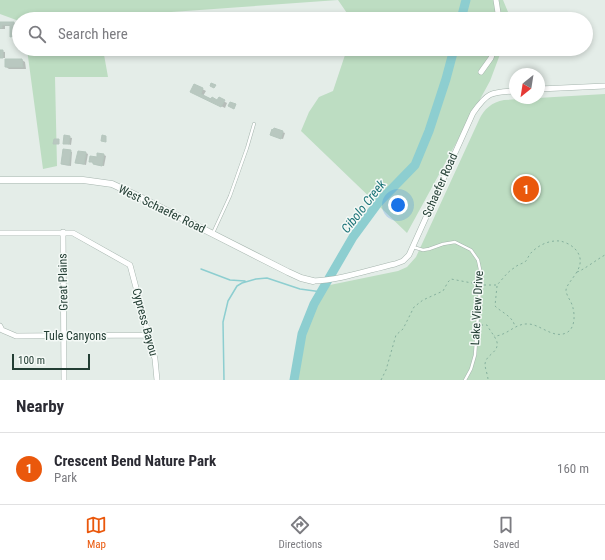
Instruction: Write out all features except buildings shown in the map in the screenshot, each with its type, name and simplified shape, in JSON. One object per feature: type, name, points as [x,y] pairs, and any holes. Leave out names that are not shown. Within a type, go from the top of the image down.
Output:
[{"type":"street","points":[[496,0],[498,12]]},
{"type":"street","points":[[481,72],[492,56]]},
{"type":"street","points":[[545,90],[605,86]]},
{"type":"street","name":"Schaefer Road","points":[[313,280],[325,280],[403,261],[409,255],[472,113],[487,96],[497,92],[509,91]]},
{"type":"street","name":"West Schaefer Road","points":[[0,180],[83,180],[112,184],[296,276],[313,280]]},
{"type":"street","points":[[0,233],[63,232]]},
{"type":"street","name":"Cypress Bayou","points":[[63,232],[72,233],[130,265],[156,359],[157,380]]},
{"type":"street","name":"Great Plains","points":[[63,232],[64,380]]},
{"type":"street","name":"Tule Canyons","points":[[1,328],[16,336],[149,335]]},
{"type":"lane","points":[[213,234],[230,196],[254,124]]},
{"type":"lane","name":"Lake View Drive","points":[[412,246],[423,250],[455,242],[471,250],[478,260],[481,274],[475,355],[471,369],[465,380]]},
{"type":"path","points":[[494,336],[509,331],[521,324],[529,324],[558,334],[566,333],[571,328],[574,321],[573,308],[566,288],[577,272],[579,259],[577,251],[571,245],[560,241],[548,242],[538,246],[525,261],[514,268],[497,285],[496,306],[510,317],[514,322],[515,327]]},
{"type":"path","points":[[577,272],[581,271],[605,255]]},
{"type":"path","points":[[381,380],[386,370],[396,335],[403,329],[414,307],[423,300],[443,291],[451,279],[480,285],[497,285]]},
{"type":"path","points":[[477,324],[487,325],[497,342],[497,348],[487,358],[485,364],[488,380]]},
{"type":"green space","points":[[0,0],[338,0],[171,12],[12,12],[12,18],[0,14]]},
{"type":"green space","points":[[338,0],[503,0],[508,12],[346,12]]},
{"type":"green space","points":[[28,56],[104,56],[108,77],[55,77],[57,166],[43,169]]},
{"type":"green space","points":[[345,56],[499,56],[490,81],[407,233],[301,131],[309,112],[319,97],[333,91]]},
{"type":"green space","points":[[605,94],[605,380],[294,380],[302,334],[314,304],[325,286],[398,271],[407,267],[416,257],[483,113],[496,102],[504,100],[509,100],[509,104],[545,104],[545,98]]},
{"type":"waterway","name":"Cibolo Creek","points":[[463,12],[466,0]]},
{"type":"waterway","name":"Cibolo Creek","points":[[294,380],[302,334],[314,304],[353,237],[378,203],[415,165],[429,131],[452,56]]},
{"type":"waterway","points":[[201,269],[230,280],[245,281]]},
{"type":"waterway","points":[[224,380],[223,322],[228,301],[237,286],[256,279],[267,278],[300,289],[322,292]]},
{"type":"place","name":"Crescent Bend Nature Park","points":[[526,189]]}]
